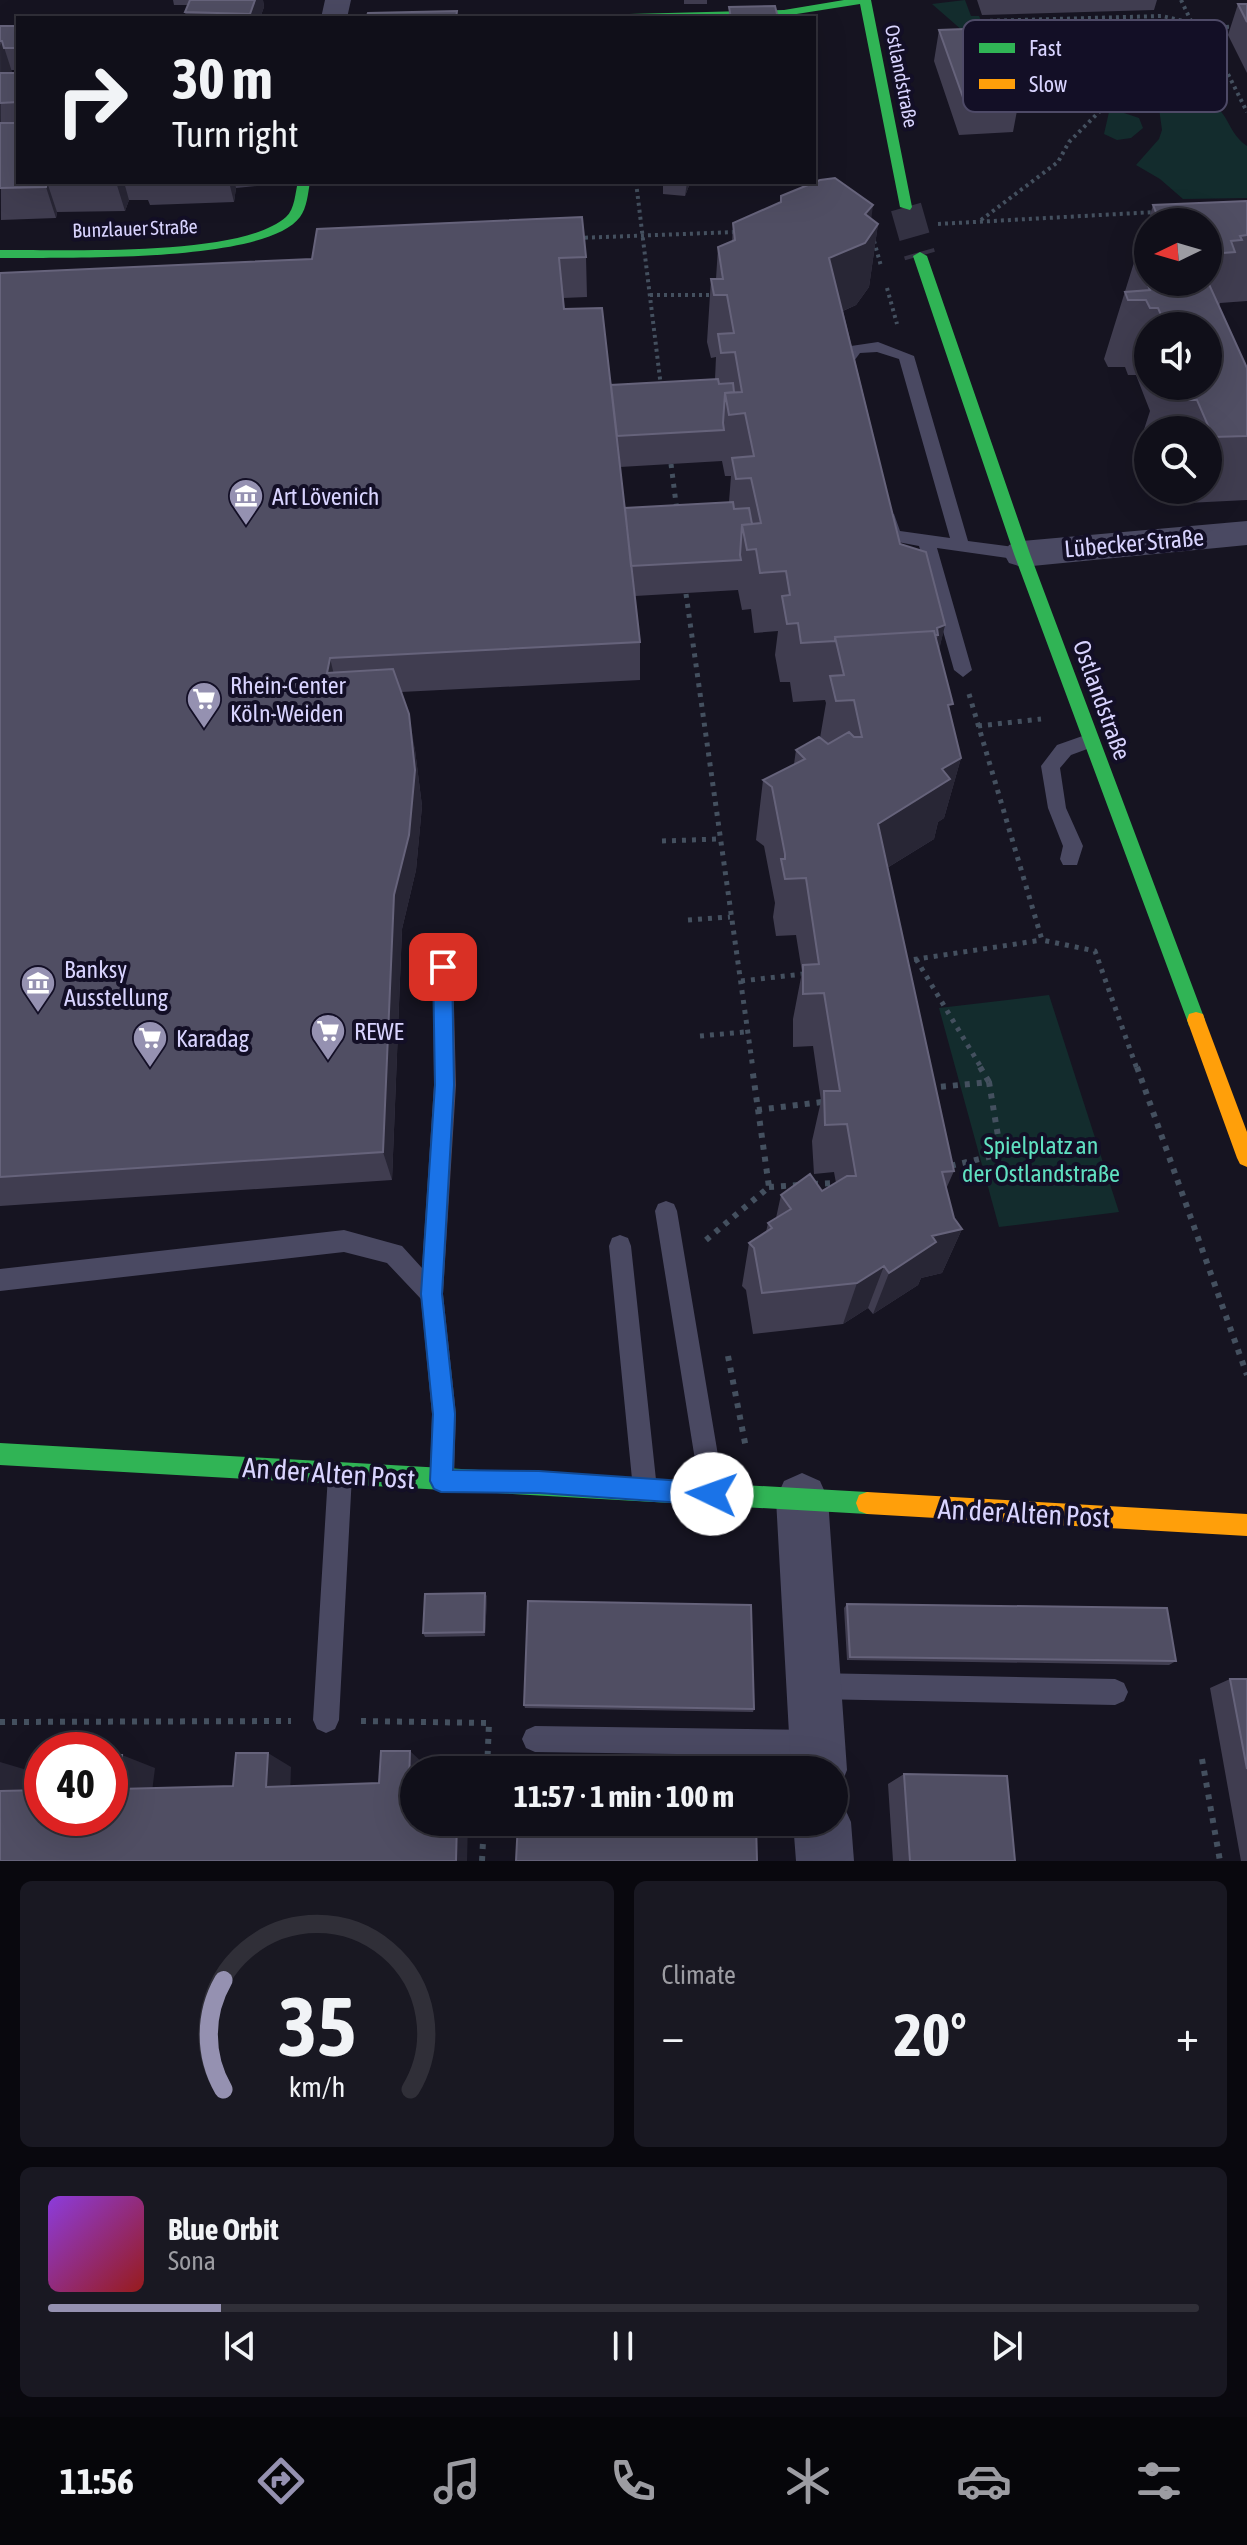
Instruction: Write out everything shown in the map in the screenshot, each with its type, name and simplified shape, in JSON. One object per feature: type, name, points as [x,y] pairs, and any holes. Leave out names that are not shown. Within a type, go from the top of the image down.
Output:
[{"type":"street","points":[[668,16],[784,13],[865,0]]},
{"type":"street","name":"Ostlandstraße","points":[[865,0],[906,207]]},
{"type":"street","name":"Bunzlauer Straße","points":[[0,254],[72,262],[223,246],[271,235],[294,217],[303,184]]},
{"type":"street","name":"Ostlandstraße","points":[[920,256],[1022,554],[1247,1158]]},
{"type":"street","name":"Lübecker Straße","points":[[1022,554],[1247,533]]},
{"type":"street","name":"An der Alten Post","points":[[0,1454],[340,1471],[441,1481],[539,1482],[1247,1525]]},
{"type":"street","points":[[779,1498],[814,1686],[818,1756]]},
{"type":"street","points":[[823,1836],[825,1861]]},
{"type":"lane","points":[[853,388],[846,360],[856,349],[878,347],[906,356],[961,546]]},
{"type":"lane","points":[[884,506],[893,536],[1022,554]]},
{"type":"lane","points":[[926,541],[963,670]]},
{"type":"lane","points":[[1070,859],[1073,846],[1057,808],[1050,766],[1064,750],[1091,740]]},
{"type":"lane","points":[[441,1481],[444,1414],[432,1294],[445,1085],[443,967]]},
{"type":"lane","points":[[666,1211],[712,1494]]},
{"type":"lane","points":[[0,1280],[344,1241],[394,1254],[432,1294]]},
{"type":"lane","points":[[620,1246],[645,1490]]},
{"type":"lane","points":[[326,1720],[340,1471]]},
{"type":"lane","points":[[814,1686],[1115,1692]]},
{"type":"lane","points":[[535,1739],[818,1756]]},
{"type":"path","points":[[1181,0],[1191,20]]},
{"type":"path","points":[[1019,20],[1162,16],[1179,20]]},
{"type":"path","points":[[1227,27],[1247,26]]},
{"type":"path","points":[[1227,72],[1247,112]]},
{"type":"path","points":[[979,222],[1058,162],[1069,142],[1099,112]]},
{"type":"path","points":[[636,184],[663,399]]},
{"type":"path","points":[[932,224],[1134,213]]},
{"type":"path","points":[[566,239],[748,231]]},
{"type":"path","points":[[650,295],[714,295]]},
{"type":"path","points":[[671,464],[678,521]]},
{"type":"path","points":[[686,594],[769,1187]]},
{"type":"path","points":[[963,670],[1042,940]]},
{"type":"path","points":[[978,726],[1081,715]]},
{"type":"path","points":[[662,841],[718,839]]},
{"type":"path","points":[[688,920],[730,917]]},
{"type":"path","points":[[894,963],[1042,940],[1095,951],[1247,1375]]},
{"type":"path","points":[[916,959],[989,1082],[1001,1154],[941,1168]]},
{"type":"path","points":[[741,981],[803,974]]},
{"type":"path","points":[[700,1036],[745,1032]]},
{"type":"path","points":[[922,1088],[989,1082]]},
{"type":"path","points":[[757,1110],[822,1102]]},
{"type":"path","points":[[708,1253],[705,1238],[769,1187],[836,1183]]},
{"type":"path","points":[[726,1344],[779,1498]]},
{"type":"path","points":[[0,1722],[326,1720],[489,1723],[488,1756]]},
{"type":"path","points":[[1202,1759],[1220,1861]]},
{"type":"path","points":[[482,1861],[483,1836]]},
{"type":"green space","points":[[965,0],[971,16],[979,16],[981,20],[963,20],[963,31],[932,4]]},
{"type":"green space","points":[[1109,112],[1139,118],[1143,128],[1131,138],[1117,140],[1104,134]]},
{"type":"green space","points":[[1160,112],[1221,112],[1234,133],[1247,146],[1247,198],[1183,199],[1160,179],[1136,165],[1159,139],[1162,130]]},
{"type":"green space","name":"Spielplatz an der Ostlandstraße","points":[[1049,995],[1119,1212],[999,1227],[939,1008]]},
{"type":"building","points":[[190,0],[255,0],[250,14],[185,12]]},
{"type":"building","points":[[1238,4],[1247,4],[1247,22]]},
{"type":"building","points":[[775,6],[778,16],[731,16],[729,7]]},
{"type":"building","points":[[457,11],[456,16],[367,16],[368,13]]},
{"type":"building","points":[[0,26],[16,26],[16,48],[4,48],[0,41]]},
{"type":"building","points":[[963,29],[963,97],[939,30]]},
{"type":"building","points":[[0,73],[16,73],[16,102],[0,103]]},
{"type":"building","points":[[0,123],[16,123],[16,184],[47,184],[46,187],[0,188]]},
{"type":"building","points":[[835,178],[873,205],[865,214],[878,224],[865,243],[829,258],[900,544],[926,552],[945,625],[937,628],[938,635],[934,631],[835,637],[835,641],[801,643],[798,623],[787,624],[782,596],[790,595],[786,571],[760,573],[756,549],[747,550],[742,525],[761,523],[751,478],[736,479],[732,458],[754,456],[745,413],[729,415],[725,393],[742,392],[735,352],[721,353],[718,334],[734,333],[727,295],[714,295],[711,279],[723,279],[718,247],[735,240],[733,223],[781,202],[781,196],[820,180]]},
{"type":"building","points":[[1247,201],[1247,235],[1240,236],[1242,240],[1231,241],[1235,252],[1223,253],[1222,208],[1154,208],[1153,205]]},
{"type":"building","name":"Rhein-Center Köln-Weiden","points":[[582,217],[586,257],[559,258],[564,309],[602,308],[640,642],[330,658],[327,673],[393,669],[409,714],[415,770],[409,835],[394,895],[383,1152],[0,1177],[0,273],[312,259],[317,229]]},
{"type":"building","points":[[1134,291],[1134,296],[1214,296],[1222,312],[1160,312],[1158,308],[1150,308],[1146,300],[1128,300],[1125,292]]},
{"type":"building","points":[[1222,313],[1247,368],[1247,436],[1222,437],[1222,416],[1204,416],[1197,400],[1222,400]]},
{"type":"building","points":[[718,379],[719,384],[733,383],[734,392],[725,393],[724,430],[617,436],[611,385]]},
{"type":"building","points":[[733,502],[734,509],[749,508],[752,524],[742,525],[741,560],[631,566],[625,508]]},
{"type":"building","points":[[934,631],[953,704],[948,705],[961,758],[942,769],[950,779],[878,824],[954,1171],[942,1172],[954,1218],[962,1229],[932,1236],[936,1242],[889,1273],[884,1266],[857,1283],[762,1293],[754,1248],[749,1243],[772,1228],[768,1223],[791,1209],[781,1195],[810,1174],[822,1191],[847,1176],[856,1176],[847,1124],[825,1125],[824,1091],[840,1091],[824,993],[803,994],[803,965],[819,964],[806,878],[785,879],[781,859],[785,859],[785,854],[772,787],[763,780],[805,759],[796,750],[819,737],[828,744],[849,732],[854,737],[862,737],[854,700],[836,701],[830,676],[844,675],[835,637]]},
{"type":"building","points":[[485,1593],[484,1632],[423,1633],[425,1594]]},
{"type":"building","points":[[528,1601],[751,1605],[754,1709],[524,1705]]},
{"type":"building","points":[[847,1604],[1167,1608],[1176,1661],[850,1657]]},
{"type":"building","points":[[1230,1679],[1247,1679],[1247,1769]]},
{"type":"building","points":[[381,1751],[410,1751],[410,1756],[400,1756],[400,1836],[457,1836],[456,1861],[0,1861],[0,1791],[24,1790],[24,1836],[128,1836],[128,1789],[233,1786],[236,1753],[268,1753],[266,1787],[379,1783]]},
{"type":"building","points":[[904,1774],[1007,1776],[1015,1861],[910,1861]]},
{"type":"building","points":[[517,1836],[756,1836],[757,1861],[516,1861]]},
{"type":"tunnel","points":[[906,207],[920,256]]},
{"type":"traffic: fast","points":[[668,16],[784,13],[865,0],[906,207]]},
{"type":"traffic: fast","points":[[0,254],[156,250],[243,240],[275,231],[294,217],[304,184]]},
{"type":"traffic: fast","points":[[920,256],[1022,554],[1196,1020]]},
{"type":"traffic: fast","points":[[0,1454],[867,1503]]},
{"type":"traffic: slow","points":[[1196,1020],[1247,1158]]},
{"type":"traffic: slow","points":[[867,1503],[1247,1525]]},
{"type":"place","name":"Art Lövenich","points":[[246,527]]},
{"type":"place","name":"Rhein-Center Köln-Weiden","points":[[204,730]]},
{"type":"place","name":"Banksy Ausstellung","points":[[38,1014]]},
{"type":"place","name":"REWE","points":[[328,1062]]},
{"type":"place","name":"Karadag","points":[[150,1069]]},
{"type":"route","points":[[443,967],[445,1085],[432,1294],[444,1414],[441,1481],[539,1482],[712,1494]]}]
